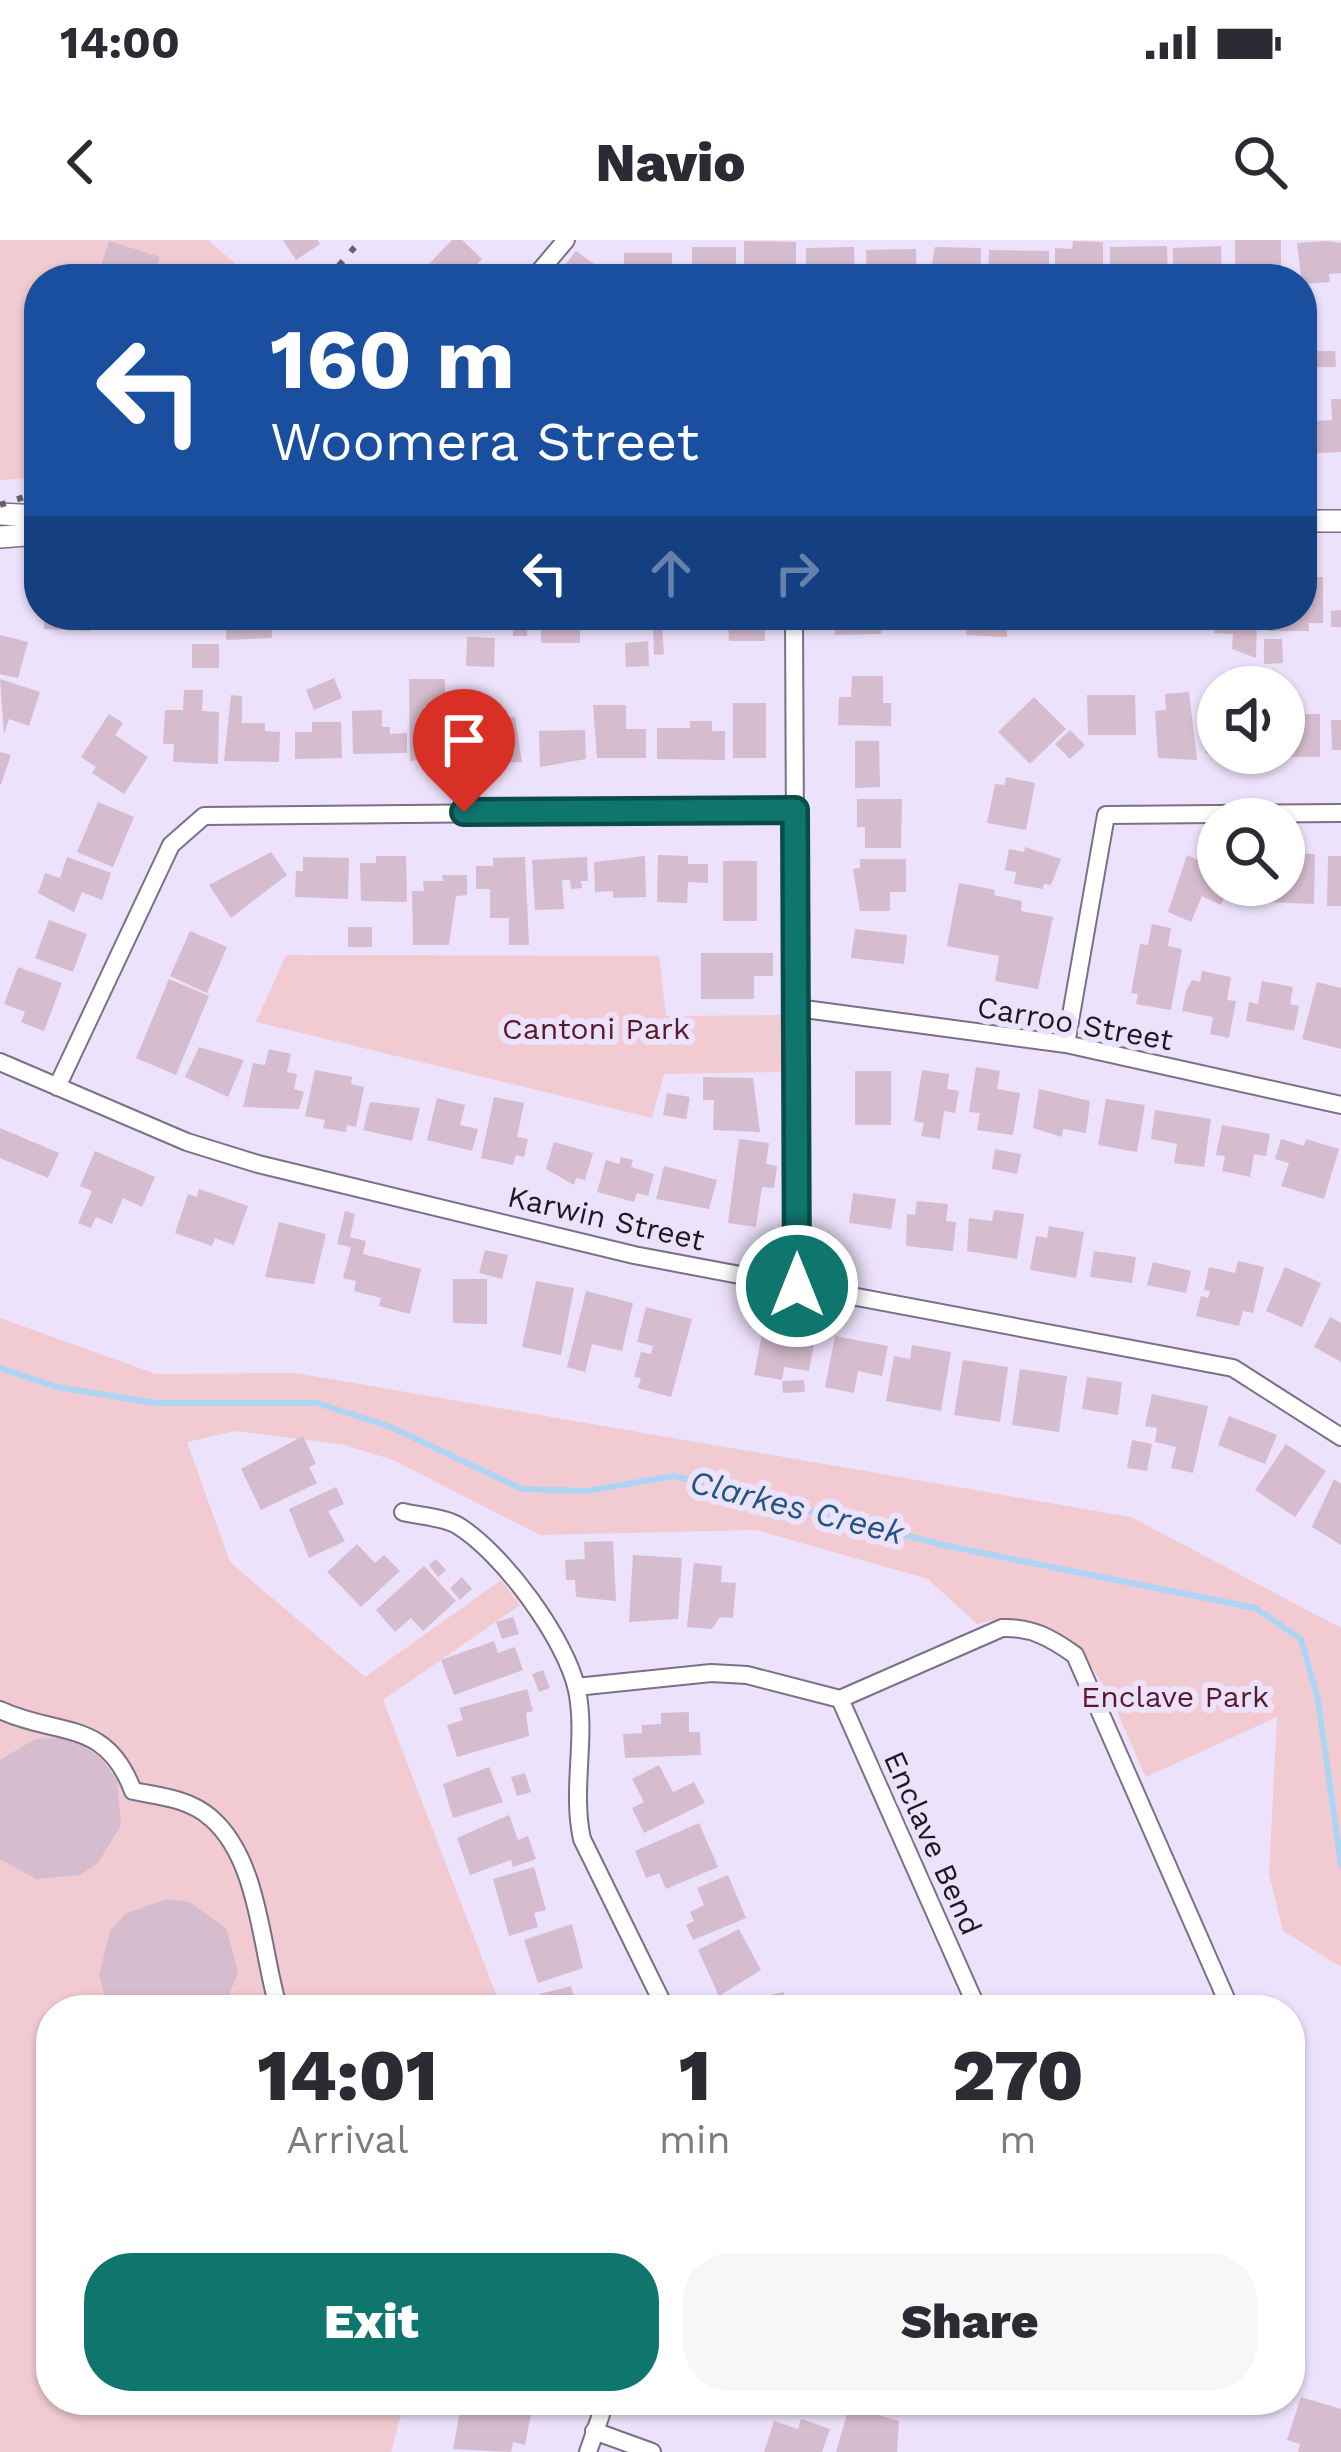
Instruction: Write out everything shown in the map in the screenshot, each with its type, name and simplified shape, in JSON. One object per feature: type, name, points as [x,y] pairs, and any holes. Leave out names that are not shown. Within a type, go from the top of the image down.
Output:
[{"type":"street","points":[[546,264],[566,240]]},
{"type":"street","points":[[794,630],[797,1286]]},
{"type":"street","points":[[57,1087],[171,845],[186,826],[204,816],[795,810]]},
{"type":"street","points":[[1066,1044],[1106,815],[1341,813]]},
{"type":"street","name":"Carroo Street","points":[[797,1008],[1066,1044],[1341,1105]]},
{"type":"street","name":"Karwin Street","points":[[0,1062],[188,1142],[258,1164],[634,1255],[1233,1369],[1341,1437]]},
{"type":"street","points":[[403,1512],[455,1524],[506,1569],[556,1641],[576,1687],[576,1812],[581,1839],[659,1995]]},
{"type":"street","points":[[576,1687],[711,1673],[747,1675],[840,1699],[1002,1628],[1022,1627],[1050,1637],[1075,1655],[1224,1995]]},
{"type":"street","name":"Enclave Bend","points":[[840,1699],[971,1995]]},
{"type":"street","points":[[0,1710],[92,1736],[122,1763],[133,1791],[183,1802],[218,1825],[239,1861],[275,1995]]},
{"type":"street","points":[[588,2452],[600,2415]]},
{"type":"street","points":[[594,2431],[652,2452]]},
{"type":"green space","points":[[0,240],[208,240],[236,264],[24,264],[24,478],[0,480]]},
{"type":"green space","name":"Cantoni Park","points":[[286,955],[659,956],[666,1016],[784,1015],[786,1072],[664,1074],[652,1118],[256,1022]]},
{"type":"green space","name":"Enclave Park","points":[[0,1318],[156,1374],[296,1373],[1131,1517],[1341,1628],[1341,1967],[1283,1931],[1269,1874],[1277,1717],[1146,1777],[1105,1689],[1067,1640],[1042,1625],[1013,1619],[977,1624],[928,1579],[756,1530],[540,1535],[393,1460],[345,1445],[236,1431],[187,1442],[230,1562],[365,1677],[501,1580],[520,1605],[383,1700],[496,1995],[36,1995],[36,2415],[401,2415],[391,2452],[0,2452]]},
{"type":"building","points":[[283,240],[317,240],[320,244],[296,260]]},
{"type":"building","points":[[452,240],[462,240],[482,259],[477,264],[429,264]]},
{"type":"building","points":[[1235,240],[1281,240],[1281,264],[1235,264]]},
{"type":"building","points":[[109,241],[160,257],[158,264],[102,264]]},
{"type":"building","points":[[744,241],[796,242],[796,264],[744,264]]},
{"type":"building","points":[[1073,241],[1103,242],[1103,264],[1055,264],[1055,248],[1072,249]]},
{"type":"building","points":[[1297,243],[1341,243],[1341,273],[1329,274],[1330,282],[1317,283],[1317,264],[1300,264]]},
{"type":"building","points":[[1167,246],[1168,264],[1110,264],[1110,247]]},
{"type":"building","points":[[1221,246],[1222,264],[1173,264],[1173,248]]},
{"type":"building","points":[[692,247],[736,247],[736,264],[692,264]]},
{"type":"building","points":[[854,247],[855,264],[806,264],[806,248]]},
{"type":"building","points":[[935,247],[981,248],[981,264],[932,264]]},
{"type":"building","points":[[916,249],[916,264],[866,264],[866,250]]},
{"type":"building","points":[[989,250],[1049,251],[1049,264],[989,264]]},
{"type":"building","points":[[576,251],[594,264],[566,264]]},
{"type":"building","points":[[624,253],[672,253],[672,264],[624,264]]},
{"type":"building","points":[[1317,351],[1335,351],[1336,367],[1317,367]]},
{"type":"building","points":[[1331,399],[1341,399],[1341,452],[1317,453],[1317,421],[1332,420]]},
{"type":"building","points":[[1317,577],[1323,577],[1323,623],[1317,623]]},
{"type":"building","points":[[1341,610],[1341,627],[1331,627],[1331,611]]},
{"type":"building","points":[[226,630],[272,630],[272,638],[226,640]]},
{"type":"building","points":[[541,630],[580,630],[580,643],[541,643]]},
{"type":"building","points":[[653,630],[662,630],[664,654],[654,655]]},
{"type":"building","points":[[729,630],[765,630],[765,641],[729,641]]},
{"type":"building","points":[[835,630],[881,630],[881,634],[835,635]]},
{"type":"building","points":[[966,630],[1007,630],[1007,637],[966,635]]},
{"type":"building","points":[[1257,630],[1256,658],[1232,649],[1233,634],[1214,633]]},
{"type":"building","points":[[0,635],[28,642],[18,678],[0,674]]},
{"type":"building","points":[[467,637],[495,638],[494,667],[466,666]]},
{"type":"building","points":[[1264,639],[1282,639],[1283,663],[1264,664]]},
{"type":"building","points":[[648,641],[649,666],[626,667],[625,643]]},
{"type":"building","points":[[192,644],[219,644],[219,668],[192,668]]},
{"type":"building","points":[[852,676],[883,676],[883,703],[891,703],[891,726],[838,725],[839,697],[851,697]]},
{"type":"building","points":[[334,678],[342,698],[314,710],[306,690]]},
{"type":"building","points":[[0,679],[40,692],[29,726],[9,719],[4,734]]},
{"type":"building","points":[[409,679],[445,679],[445,706],[424,706],[424,715],[447,714],[448,731],[464,731],[465,755],[410,761]]},
{"type":"building","points":[[184,690],[203,690],[202,711],[219,712],[218,764],[173,762],[174,744],[163,744],[165,710],[183,710]]},
{"type":"building","points":[[1189,692],[1197,760],[1158,758],[1155,711],[1166,710],[1165,694]]},
{"type":"building","points":[[231,695],[242,696],[242,723],[265,723],[265,731],[280,732],[279,762],[224,761]]},
{"type":"building","points":[[1087,695],[1135,695],[1136,735],[1088,735]]},
{"type":"building","points":[[1034,697],[1066,729],[1030,764],[998,732]]},
{"type":"building","points":[[733,703],[766,703],[766,758],[733,758]]},
{"type":"building","points":[[593,705],[626,705],[626,729],[646,729],[646,758],[597,758]]},
{"type":"building","points":[[382,710],[382,727],[390,727],[390,734],[407,733],[407,753],[353,754],[352,711]]},
{"type":"building","points":[[109,714],[123,723],[115,735],[148,757],[124,794],[92,773],[96,767],[81,757]]},
{"type":"building","points":[[1305,714],[1320,714],[1320,757],[1305,757]]},
{"type":"building","points":[[515,717],[522,762],[472,763],[470,719]]},
{"type":"building","points":[[1331,720],[1341,720],[1341,750],[1332,750]]},
{"type":"building","points":[[690,721],[712,721],[712,731],[725,731],[725,760],[657,759],[657,728],[690,728]]},
{"type":"building","points":[[312,722],[341,722],[342,758],[295,759],[295,732],[312,732]]},
{"type":"building","points":[[585,730],[586,759],[540,767],[539,731]]},
{"type":"building","points":[[1070,730],[1085,745],[1070,759],[1055,744]]},
{"type":"building","points":[[855,741],[879,741],[880,787],[855,788]]},
{"type":"building","points":[[0,752],[11,755],[1,784],[0,784]]},
{"type":"building","points":[[1006,777],[1035,783],[1026,830],[987,823],[995,784],[1005,785]]},
{"type":"building","points":[[857,799],[902,799],[901,848],[865,848],[865,827],[857,827]]},
{"type":"building","points":[[98,802],[134,817],[113,867],[77,852]]},
{"type":"building","points":[[1025,847],[1061,859],[1051,885],[1044,884],[1043,889],[1014,884],[1016,872],[1005,870],[1009,849],[1024,852]]},
{"type":"building","points":[[271,852],[287,875],[231,918],[209,885]]},
{"type":"building","points":[[1305,854],[1315,854],[1314,904],[1305,904]]},
{"type":"building","points":[[658,855],[688,856],[688,864],[708,864],[708,883],[688,882],[687,903],[657,902]]},
{"type":"building","points":[[1187,855],[1197,860],[1198,906],[1191,922],[1168,912]]},
{"type":"building","points":[[376,856],[406,856],[407,902],[361,901],[360,863],[376,863]]},
{"type":"building","points":[[645,856],[646,897],[613,898],[613,891],[595,892],[594,862]]},
{"type":"building","points":[[1328,856],[1341,856],[1341,906],[1327,906]]},
{"type":"building","points":[[67,857],[111,873],[102,900],[82,892],[74,912],[38,893],[45,873],[60,878]]},
{"type":"building","points":[[303,857],[349,858],[348,899],[295,897],[296,871],[303,871]]},
{"type":"building","points":[[525,857],[529,945],[509,945],[509,918],[490,918],[490,889],[476,889],[476,866],[493,866],[493,858]]},
{"type":"building","points":[[587,857],[588,881],[581,881],[582,888],[571,889],[570,880],[562,880],[564,909],[535,910],[532,860]]},
{"type":"building","points":[[860,859],[906,859],[906,892],[890,892],[890,911],[860,911],[853,869],[860,868]]},
{"type":"building","points":[[723,861],[757,861],[757,921],[723,921]]},
{"type":"building","points":[[442,875],[467,875],[467,895],[456,896],[449,945],[413,945],[412,891],[424,891],[423,881],[443,881]]},
{"type":"building","points":[[959,883],[995,890],[994,895],[1022,901],[1021,911],[1053,917],[1038,989],[995,981],[999,956],[947,946]]},
{"type":"building","points":[[49,920],[87,934],[73,972],[35,958]]},
{"type":"building","points":[[1152,924],[1171,928],[1168,946],[1182,949],[1171,1010],[1136,1004],[1138,994],[1131,993],[1140,944],[1148,945]]},
{"type":"building","points":[[348,927],[372,927],[372,947],[348,947]]},
{"type":"building","points":[[855,929],[907,935],[904,964],[851,958]]},
{"type":"building","points":[[190,931],[227,947],[207,993],[170,976]]},
{"type":"building","points":[[701,953],[773,953],[773,976],[754,976],[754,999],[701,999]]},
{"type":"building","points":[[18,967],[62,983],[44,1031],[21,1022],[25,1012],[4,1004]]},
{"type":"building","points":[[1202,971],[1231,977],[1227,1000],[1236,1001],[1229,1038],[1210,1034],[1213,1017],[1182,1011],[1186,991],[1192,980],[1200,982]]},
{"type":"building","points":[[169,979],[209,996],[176,1075],[136,1058]]},
{"type":"building","points":[[1262,981],[1293,987],[1290,1004],[1299,1006],[1294,1031],[1246,1021],[1249,1002],[1258,1004]]},
{"type":"building","points":[[1317,982],[1341,988],[1341,1049],[1302,1039]]},
{"type":"building","points":[[199,1047],[244,1060],[228,1097],[185,1077]]},
{"type":"building","points":[[269,1049],[291,1054],[287,1072],[297,1074],[294,1089],[304,1092],[299,1109],[243,1107],[253,1063],[265,1065]]},
{"type":"building","points":[[976,1067],[1000,1071],[997,1089],[1020,1093],[1013,1135],[977,1130],[980,1113],[969,1112]]},
{"type":"building","points":[[315,1070],[352,1077],[351,1084],[364,1087],[356,1127],[347,1125],[346,1132],[323,1128],[325,1120],[305,1116]]},
{"type":"building","points":[[922,1070],[949,1074],[947,1089],[959,1091],[955,1113],[944,1111],[940,1139],[921,1136],[924,1123],[914,1121]]},
{"type":"building","points":[[855,1071],[891,1071],[891,1125],[855,1125]]},
{"type":"building","points":[[703,1077],[753,1078],[760,1132],[713,1130],[714,1100],[703,1100]]},
{"type":"building","points":[[1039,1089],[1090,1101],[1086,1133],[1063,1129],[1062,1137],[1033,1128]]},
{"type":"building","points":[[667,1093],[690,1097],[686,1119],[663,1115]]},
{"type":"building","points":[[494,1097],[524,1103],[517,1137],[528,1139],[524,1157],[516,1155],[513,1165],[481,1158]]},
{"type":"building","points":[[437,1098],[465,1105],[460,1125],[478,1129],[472,1151],[427,1140]]},
{"type":"building","points":[[1106,1099],[1145,1105],[1137,1152],[1098,1145]]},
{"type":"building","points":[[370,1102],[420,1108],[412,1141],[363,1130]]},
{"type":"building","points":[[1155,1110],[1211,1119],[1204,1167],[1174,1163],[1177,1144],[1151,1139]]},
{"type":"building","points":[[1222,1125],[1270,1134],[1266,1156],[1254,1154],[1250,1177],[1222,1171],[1225,1156],[1216,1155]]},
{"type":"building","points":[[0,1128],[59,1153],[48,1178],[0,1158]]},
{"type":"building","points":[[739,1139],[769,1143],[766,1164],[777,1166],[774,1188],[762,1187],[756,1227],[728,1223]]},
{"type":"building","points":[[1281,1139],[1304,1146],[1306,1139],[1339,1149],[1324,1199],[1281,1186],[1289,1163],[1275,1159]]},
{"type":"building","points":[[554,1142],[593,1153],[585,1180],[576,1178],[574,1185],[546,1169]]},
{"type":"building","points":[[995,1149],[1021,1154],[1017,1174],[992,1169]]},
{"type":"building","points":[[95,1151],[155,1177],[142,1207],[123,1198],[112,1224],[96,1217],[91,1228],[78,1223],[92,1191],[80,1186]]},
{"type":"building","points":[[621,1157],[633,1160],[631,1167],[654,1174],[648,1196],[637,1193],[634,1202],[597,1192],[606,1160],[619,1164]]},
{"type":"building","points":[[664,1166],[717,1180],[709,1209],[656,1199]]},
{"type":"building","points":[[199,1189],[248,1206],[234,1245],[215,1238],[212,1246],[175,1233],[188,1194],[197,1197]]},
{"type":"building","points":[[853,1193],[896,1199],[891,1229],[849,1223]]},
{"type":"building","points":[[917,1201],[948,1204],[946,1221],[956,1222],[953,1251],[906,1246],[907,1214],[915,1215]]},
{"type":"building","points":[[994,1210],[1024,1214],[1017,1259],[967,1251],[969,1218],[992,1221]]},
{"type":"building","points":[[345,1211],[355,1214],[350,1237],[366,1241],[363,1254],[421,1269],[410,1314],[379,1306],[381,1298],[354,1291],[356,1281],[343,1278],[351,1247],[337,1244]]},
{"type":"building","points":[[279,1222],[326,1234],[314,1284],[265,1277]]},
{"type":"building","points":[[1049,1226],[1084,1232],[1076,1278],[1030,1270],[1036,1236],[1047,1238]]},
{"type":"building","points":[[485,1250],[508,1255],[502,1279],[479,1273]]},
{"type":"building","points":[[1094,1251],[1136,1257],[1132,1283],[1090,1277]]},
{"type":"building","points":[[1238,1261],[1264,1267],[1253,1313],[1243,1311],[1239,1326],[1196,1316],[1201,1296],[1208,1298],[1210,1291],[1204,1290],[1209,1267],[1235,1273]]},
{"type":"building","points":[[1153,1262],[1191,1271],[1186,1293],[1147,1285]]},
{"type":"building","points":[[1285,1267],[1321,1283],[1302,1327],[1266,1311]]},
{"type":"building","points":[[453,1279],[487,1279],[487,1324],[453,1323]]},
{"type":"building","points":[[536,1281],[574,1288],[561,1355],[522,1347]]},
{"type":"building","points":[[586,1291],[633,1303],[622,1351],[592,1344],[585,1372],[567,1367]]},
{"type":"building","points":[[646,1307],[692,1319],[671,1397],[638,1388],[641,1378],[634,1377],[641,1352],[651,1354],[653,1346],[637,1342]]},
{"type":"building","points":[[1330,1317],[1341,1323],[1341,1362],[1314,1347]]},
{"type":"building","points":[[764,1324],[816,1334],[809,1371],[784,1367],[782,1380],[754,1375]]},
{"type":"building","points":[[835,1336],[888,1346],[882,1376],[858,1371],[854,1393],[825,1387]]},
{"type":"building","points":[[912,1345],[951,1352],[941,1411],[886,1401],[894,1356],[910,1359]]},
{"type":"building","points":[[963,1360],[1008,1367],[1000,1422],[954,1415]]},
{"type":"building","points":[[1020,1369],[1067,1376],[1059,1432],[1012,1425]]},
{"type":"building","points":[[1087,1377],[1122,1382],[1118,1415],[1082,1409]]},
{"type":"building","points":[[804,1380],[805,1392],[783,1393],[782,1381]]},
{"type":"building","points":[[1152,1394],[1208,1406],[1193,1473],[1171,1468],[1176,1447],[1155,1442],[1157,1428],[1145,1426]]},
{"type":"building","points":[[1229,1416],[1277,1435],[1265,1464],[1218,1445]]},
{"type":"building","points":[[303,1436],[316,1464],[309,1467],[317,1483],[261,1510],[241,1469]]},
{"type":"building","points":[[1132,1440],[1152,1444],[1147,1471],[1127,1468]]},
{"type":"building","points":[[1286,1444],[1326,1471],[1295,1517],[1255,1490]]},
{"type":"building","points":[[1334,1479],[1341,1484],[1341,1545],[1312,1527]]},
{"type":"building","points":[[336,1487],[344,1504],[328,1511],[345,1541],[309,1558],[289,1509]]},
{"type":"building","points":[[613,1541],[616,1601],[576,1597],[575,1580],[566,1580],[565,1560],[585,1559],[584,1542]]},
{"type":"building","points":[[357,1544],[375,1563],[384,1555],[400,1571],[361,1607],[327,1572]]},
{"type":"building","points":[[633,1555],[682,1558],[678,1619],[629,1622]]},
{"type":"building","points":[[436,1559],[446,1570],[438,1577],[429,1565]]},
{"type":"building","points":[[694,1563],[722,1566],[721,1582],[736,1583],[733,1618],[720,1617],[712,1629],[687,1627]]},
{"type":"building","points":[[424,1566],[456,1601],[423,1631],[411,1618],[395,1632],[376,1610]]},
{"type":"building","points":[[462,1577],[472,1589],[460,1600],[450,1588]]},
{"type":"building","points":[[513,1617],[519,1634],[502,1639],[496,1622]]},
{"type":"building","points":[[494,1641],[498,1653],[515,1647],[523,1670],[454,1695],[441,1660]]},
{"type":"building","points":[[543,1670],[550,1688],[539,1692],[532,1674]]},
{"type":"building","points":[[527,1689],[533,1711],[526,1713],[529,1736],[457,1757],[447,1725],[463,1720],[459,1708]]},
{"type":"building","points":[[689,1712],[689,1732],[700,1732],[701,1755],[625,1758],[623,1734],[642,1733],[642,1725],[661,1724],[661,1713]]},
{"type":"building","points":[[60,1738],[84,1746],[103,1760],[117,1781],[121,1825],[98,1863],[80,1875],[36,1879],[0,1859],[0,1760],[35,1739]]},
{"type":"building","points":[[659,1765],[673,1792],[694,1782],[705,1803],[644,1833],[632,1808],[644,1802],[632,1779]]},
{"type":"building","points":[[489,1767],[503,1802],[453,1818],[443,1784]]},
{"type":"building","points":[[525,1773],[531,1792],[517,1796],[511,1777]]},
{"type":"building","points":[[509,1815],[518,1840],[528,1836],[536,1859],[513,1867],[511,1860],[470,1875],[457,1838]]},
{"type":"building","points":[[699,1823],[718,1867],[666,1889],[659,1873],[646,1878],[635,1851]]},
{"type":"building","points":[[534,1867],[546,1910],[534,1913],[538,1927],[509,1936],[493,1879]]},
{"type":"building","points":[[728,1875],[746,1918],[693,1940],[686,1925],[694,1921],[690,1912],[704,1905],[697,1888]]},
{"type":"building","points":[[167,1899],[189,1902],[226,1928],[238,1972],[229,1995],[104,1995],[99,1975],[110,1931],[125,1914]]},
{"type":"building","points":[[572,1924],[583,1968],[538,1983],[524,1940]]},
{"type":"building","points":[[739,1929],[761,1970],[719,1995],[698,1950]]},
{"type":"building","points":[[571,1986],[573,1995],[540,1995]]},
{"type":"building","points":[[1305,2398],[1341,2409],[1341,2452],[1298,2452],[1300,2444],[1287,2440],[1295,2415],[1305,2415]]},
{"type":"building","points":[[459,2415],[531,2415],[525,2445],[513,2442],[511,2452],[453,2449]]},
{"type":"building","points":[[847,2415],[899,2421],[897,2452],[836,2452]]},
{"type":"building","points":[[801,2419],[830,2429],[822,2452],[764,2452],[774,2421],[798,2429]]},
{"type":"waterway","name":"Clarkes Creek","points":[[0,1368],[57,1387],[155,1403],[317,1403],[391,1427],[522,1489],[587,1491],[674,1476],[943,1545],[1255,1608],[1301,1639],[1318,1700],[1341,1865]]},
{"type":"railway","points":[[340,264],[361,240]]},
{"type":"railway","points":[[0,505],[24,497]]},
{"type":"route","points":[[464,812],[795,810],[797,1286]]}]
